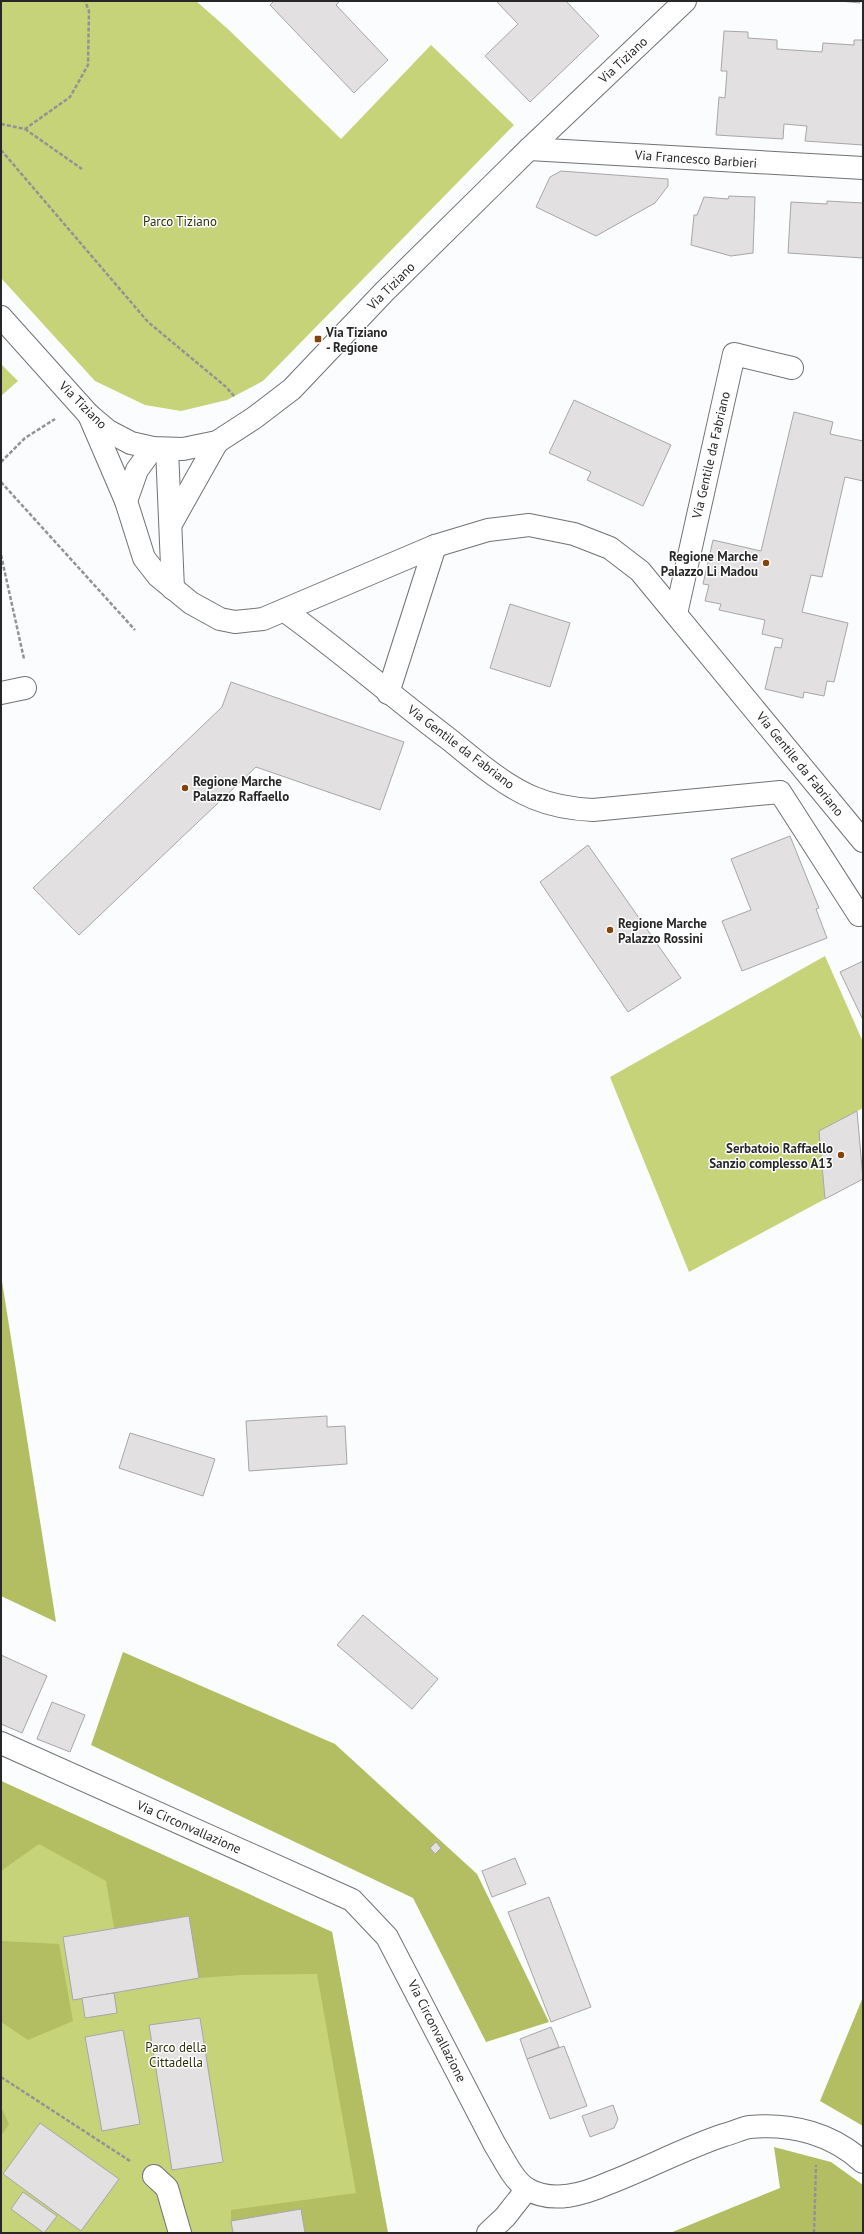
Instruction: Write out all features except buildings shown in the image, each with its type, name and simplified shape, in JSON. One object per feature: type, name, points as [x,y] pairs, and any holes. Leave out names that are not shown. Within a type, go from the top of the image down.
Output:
[{"type":"street","name":"Via Tiziano","points":[[1,317],[84,409],[108,431],[130,443],[160,449],[183,449],[217,442],[254,418],[292,389],[384,292],[529,149],[685,1]]},
{"type":"street","name":"Via Francesco Barbieri","points":[[529,149],[863,168]]},
{"type":"street","name":"Via Gentile da Fabriano","points":[[676,614],[734,354],[792,368]]},
{"type":"street","name":"Via Gentile da Fabriano","points":[[84,409],[126,501],[144,558],[158,576],[204,612],[230,621],[250,622],[285,611],[435,546],[488,530],[529,525],[574,534],[610,548],[640,571],[863,841]]},
{"type":"street","points":[[172,522],[217,442]]},
{"type":"street","points":[[126,501],[137,470],[160,449]]},
{"type":"street","points":[[160,449],[172,522],[173,589]]},
{"type":"street","points":[[388,693],[435,546]]},
{"type":"street","name":"Via Gentile da Fabriano","points":[[285,611],[328,643],[388,693],[496,776],[523,793],[553,805],[594,810],[643,806],[701,798],[780,792],[859,915]]},
{"type":"street","points":[[1,693],[25,688]]},
{"type":"street","name":"Via Circonvallazione","points":[[1,1743],[352,1900],[387,1937],[495,2145],[514,2176],[527,2189],[546,2196],[569,2196],[594,2190],[706,2141],[749,2127],[786,2126],[817,2134],[848,2148],[863,2162]]},
{"type":"street","points":[[154,2176],[167,2188],[180,2233]]},
{"type":"street","points":[[488,2233],[505,2217],[527,2189]]},
{"type":"path","points":[[25,129],[70,97],[88,64],[89,11],[85,1]]},
{"type":"path","points":[[1,124],[25,129],[82,169]]},
{"type":"path","points":[[1,150],[148,322],[225,386],[254,418]]},
{"type":"path","points":[[1,462],[24,438],[84,409]]},
{"type":"path","points":[[1,482],[136,630]]},
{"type":"path","points":[[1,554],[25,663]]},
{"type":"path","points":[[1,2077],[154,2176]]},
{"type":"path","points":[[814,2233],[817,2134]]},
{"type":"green space","name":"Parco Tiziano","points":[[1,1],[196,1],[229,30],[341,139],[431,45],[514,125],[263,381],[227,400],[181,411],[145,405],[95,381],[1,278]]},
{"type":"green space","points":[[1,364],[18,381],[1,396]]},
{"type":"green space","points":[[825,956],[863,1042],[863,1108],[819,1131],[825,1199],[689,1272],[610,1077]]},
{"type":"green space","points":[[1,1275],[56,1622],[1,1596]]},
{"type":"green space","points":[[123,1652],[335,1744],[477,1874],[549,2022],[486,2042],[413,1898],[91,1745]]},
{"type":"green space","name":"Parco della Cittadella","points":[[1,1781],[332,1932],[388,2233],[1,2233]]},
{"type":"green space","points":[[1,1781],[332,1932],[388,2233],[305,2233],[301,2209],[231,2221],[231,2210],[356,2193],[317,1974],[242,1975],[199,1978],[189,1916],[114,1928],[106,1881],[39,1844],[1,1871]]},
{"type":"green space","points":[[1,1941],[59,1944],[73,2021],[28,2040],[1,2022]]},
{"type":"green space","points":[[863,1997],[863,2126],[820,2101]]},
{"type":"green space","points":[[1,2107],[9,2124],[1,2136]]},
{"type":"green space","points":[[774,2147],[831,2162],[863,2185],[863,2233],[670,2233],[780,2188]]},
{"type":"place","name":"Via Tiziano - Regione","points":[[318,339]]},
{"type":"place","name":"Regione Marche Palazzo Li Madou","points":[[766,563]]},
{"type":"place","name":"Regione Marche Palazzo Raffaello","points":[[185,788]]},
{"type":"place","name":"Regione Marche Palazzo Rossini","points":[[610,930]]},
{"type":"place","name":"Serbatoio Raffaello Sanzio complesso A13","points":[[841,1155]]}]
